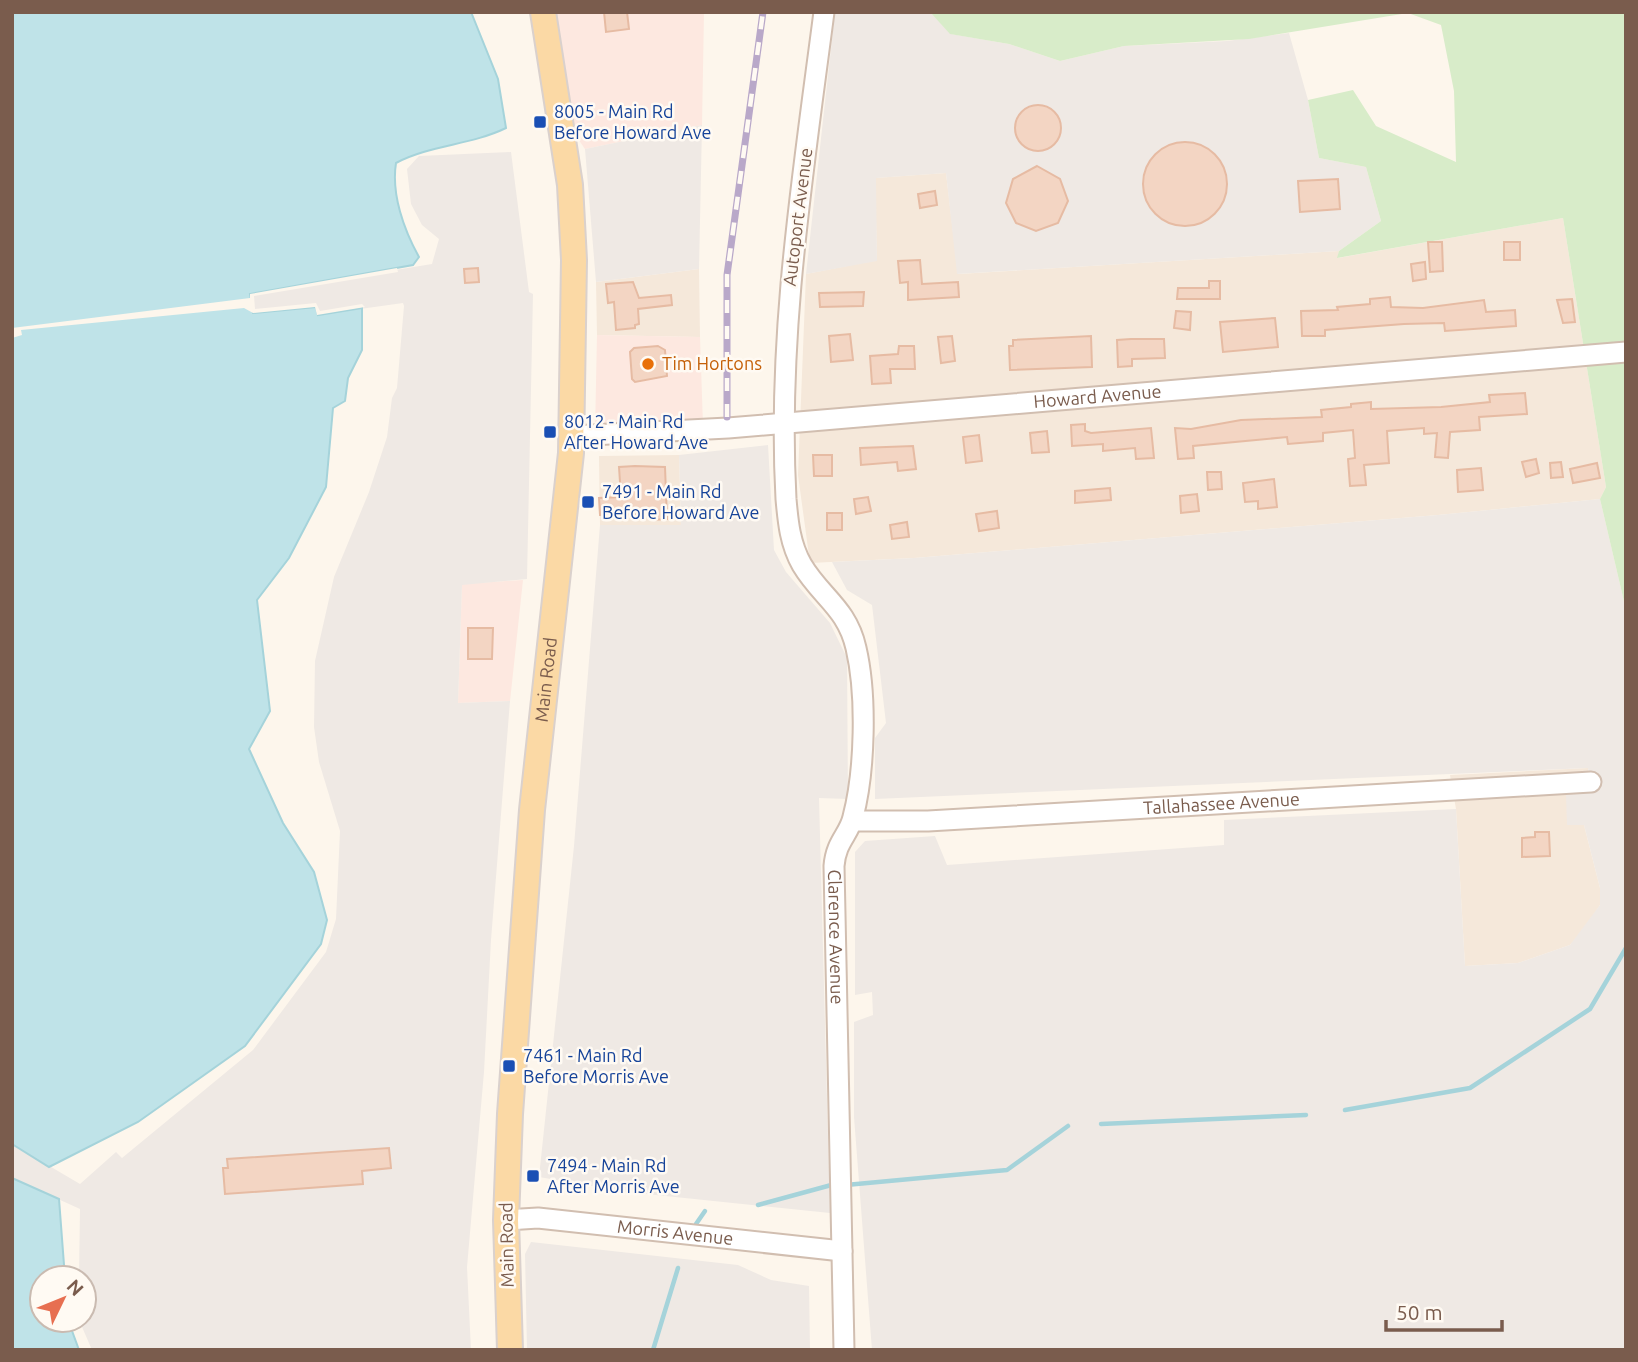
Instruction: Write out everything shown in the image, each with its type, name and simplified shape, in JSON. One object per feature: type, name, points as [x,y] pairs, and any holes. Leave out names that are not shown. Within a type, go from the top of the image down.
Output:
[{"type":"main road","name":"Main Road","points":[[510,1350],[506,1220],[510,1114],[532,810],[571,436],[574,260],[570,185],[543,12]]},
{"type":"street","name":"Autoport Avenue","points":[[785,423],[790,275],[824,12]]},
{"type":"street","name":"Howard Avenue","points":[[571,436],[785,423],[1626,352]]},
{"type":"street","name":"Clarence Avenue","points":[[785,423],[790,535],[802,566],[844,616],[857,655],[861,731],[853,821],[839,840],[834,866],[844,1350]]},
{"type":"street","name":"Tallahassee Avenue","points":[[853,821],[942,820],[1591,782]]},
{"type":"street","name":"Morris Avenue","points":[[506,1220],[538,1218],[842,1251]]},
{"type":"shaded area","points":[[551,12],[704,12],[702,125],[585,149],[565,120]]},
{"type":"shaded area","points":[[835,12],[930,12],[951,34],[1009,44],[1060,61],[1124,46],[1227,41],[1289,33],[1308,100],[1319,158],[1366,167],[1381,221],[1339,251],[957,274],[946,173],[876,178],[877,261],[806,274]]},
{"type":"shaded area","points":[[702,125],[699,269],[596,282],[585,149]]},
{"type":"shaded area","points":[[511,152],[529,292],[533,294],[527,579],[462,585],[458,703],[510,701],[491,940],[484,1072],[467,1267],[471,1350],[92,1350],[85,1334],[98,1334],[98,1264],[79,1264],[80,1209],[12,1178],[12,1144],[80,1184],[116,1152],[122,1158],[253,1050],[326,952],[336,919],[340,831],[319,762],[314,727],[315,661],[334,577],[369,492],[387,437],[392,398],[397,388],[404,306],[403,303],[317,315],[316,307],[253,313],[244,308],[250,294],[432,264],[439,239],[422,225],[411,204],[407,169],[419,156]]},
{"type":"shaded area","points":[[946,173],[958,274],[1339,251],[1338,258],[1563,218],[1606,487],[1600,499],[1438,515],[914,558],[810,563],[798,475],[806,274],[877,260],[875,178]]},
{"type":"shaded area","points":[[699,269],[700,337],[597,335],[596,282]]},
{"type":"shaded area","points":[[597,335],[700,337],[703,426],[595,432]]},
{"type":"shaded area","points":[[768,445],[774,550],[786,572],[830,623],[847,658],[848,799],[819,798],[830,1213],[627,1192],[539,1177],[574,846],[600,525],[681,525],[679,455]]},
{"type":"shaded area","points":[[679,455],[681,525],[600,525],[599,456]]},
{"type":"shaded area","points":[[1600,499],[1626,610],[1626,1350],[872,1350],[854,1117],[854,1022],[873,1015],[872,992],[855,995],[855,852],[865,841],[935,836],[947,865],[1224,845],[1224,820],[1456,809],[1465,966],[1518,963],[1570,945],[1600,905],[1600,888],[1584,825],[1567,825],[1566,795],[1591,791],[1588,768],[875,799],[875,738],[886,723],[872,605],[847,590],[832,562],[914,558]]},
{"type":"shaded area","points":[[523,580],[510,701],[458,703],[462,584]]},
{"type":"shaded area","points":[[1588,768],[1592,791],[1567,825],[1584,825],[1600,888],[1600,905],[1587,926],[1570,945],[1518,963],[1465,966],[1456,809],[1450,775]]},
{"type":"shaded area","points":[[531,1242],[738,1265],[771,1280],[809,1286],[810,1350],[527,1350],[525,1254]]},
{"type":"green space","points":[[930,12],[1626,12],[1626,610],[1600,499],[1606,487],[1563,218],[1337,258],[1339,251],[1381,221],[1366,167],[1319,158],[1308,100],[1353,90],[1376,126],[1456,162],[1454,91],[1441,25],[1408,13],[1249,39],[1124,46],[1060,61],[1009,44],[950,34]]},
{"type":"water","points":[[12,12],[471,12],[498,79],[506,128],[493,134],[423,152],[396,163],[397,199],[408,235],[419,257],[413,265],[250,294],[253,313],[316,307],[318,315],[362,308],[362,350],[348,378],[345,401],[333,408],[326,487],[289,558],[257,600],[270,711],[249,749],[283,823],[314,872],[327,920],[321,944],[245,1046],[138,1122],[49,1167],[12,1144]]},
{"type":"water","points":[[12,1178],[59,1199],[64,1264],[28,1264],[28,1334],[73,1334],[79,1350],[12,1350]]},
{"type":"pier","points":[[397,268],[398,272],[254,296],[255,309],[316,303],[320,311],[362,304],[365,307],[317,315],[315,307],[253,313],[244,308],[21,330],[22,335],[12,338],[12,328],[250,298],[250,294]]},
{"type":"building","points":[[604,12],[627,12],[629,29],[606,32]]},
{"type":"building","points":[[1038,105],[1054,112],[1061,128],[1054,144],[1038,151],[1022,144],[1015,128],[1022,112]]},
{"type":"building","points":[[1185,142],[1201,145],[1215,154],[1224,168],[1227,184],[1224,200],[1215,214],[1201,223],[1185,226],[1169,223],[1155,214],[1146,200],[1143,184],[1146,168],[1155,154],[1169,145]]},
{"type":"building","points":[[1037,166],[1060,179],[1068,201],[1058,223],[1036,231],[1016,223],[1006,203],[1013,179]]},
{"type":"building","points":[[1338,179],[1340,209],[1300,212],[1298,181]]},
{"type":"building","points":[[935,191],[937,205],[920,208],[918,194]]},
{"type":"building","points":[[1428,242],[1442,242],[1443,271],[1430,272]]},
{"type":"building","points":[[1504,242],[1520,242],[1520,260],[1504,260]]},
{"type":"building","points":[[920,260],[922,284],[958,282],[959,297],[908,300],[908,282],[900,283],[898,261]]},
{"type":"building","points":[[1425,262],[1426,279],[1413,281],[1411,264]]},
{"type":"building","points":[[478,268],[479,282],[465,283],[464,269]]},
{"type":"building","points":[[1209,281],[1220,281],[1220,299],[1177,299],[1178,288],[1209,288]]},
{"type":"building","points":[[633,282],[639,298],[671,295],[672,305],[638,309],[639,324],[635,325],[635,328],[616,330],[614,302],[608,303],[606,284]]},
{"type":"building","points":[[864,292],[863,306],[820,307],[819,293]]},
{"type":"building","points":[[1390,297],[1391,307],[1423,308],[1484,300],[1486,312],[1515,310],[1516,326],[1445,331],[1444,323],[1404,324],[1325,330],[1325,336],[1302,336],[1301,311],[1338,310],[1337,307],[1370,304],[1370,299]]},
{"type":"building","points":[[1572,299],[1575,322],[1563,323],[1557,300]]},
{"type":"building","points":[[1176,311],[1191,312],[1190,330],[1174,328]]},
{"type":"building","points":[[1275,318],[1278,347],[1223,352],[1220,322]]},
{"type":"building","points":[[850,334],[853,360],[831,362],[829,336]]},
{"type":"building","points":[[952,336],[955,361],[941,363],[938,337]]},
{"type":"building","points":[[1091,336],[1092,367],[1010,370],[1009,346],[1013,346],[1013,340]]},
{"type":"building","points":[[1164,339],[1165,358],[1132,359],[1132,366],[1118,367],[1117,340]]},
{"type":"building","name":"Tim Hortons","points":[[658,346],[665,350],[667,376],[635,382],[632,379],[630,352],[634,348]]},
{"type":"building","points":[[899,346],[914,346],[915,369],[890,369],[891,383],[872,384],[870,356],[898,354]]},
{"type":"building","points":[[1525,393],[1527,414],[1479,417],[1480,430],[1450,432],[1448,458],[1435,457],[1437,433],[1424,434],[1424,428],[1387,431],[1389,463],[1364,465],[1366,485],[1350,486],[1348,459],[1355,458],[1353,430],[1323,433],[1323,441],[1288,444],[1287,437],[1193,446],[1194,458],[1178,459],[1175,428],[1191,429],[1241,420],[1322,417],[1321,410],[1371,402],[1371,409],[1441,407],[1490,402],[1489,395]]},
{"type":"building","points":[[1085,424],[1085,431],[1091,433],[1151,428],[1154,458],[1136,459],[1135,448],[1103,451],[1103,444],[1072,446],[1071,425]]},
{"type":"building","points":[[1047,431],[1049,452],[1032,453],[1030,433]]},
{"type":"building","points":[[979,435],[982,461],[966,463],[963,437]]},
{"type":"building","points":[[913,446],[916,469],[898,471],[897,462],[861,465],[860,448]]},
{"type":"building","points":[[813,455],[832,455],[832,476],[814,476]]},
{"type":"building","points":[[1536,459],[1539,473],[1526,477],[1522,462]]},
{"type":"building","points":[[1561,462],[1563,477],[1551,478],[1550,463]]},
{"type":"building","points":[[1597,463],[1600,478],[1573,483],[1570,469]]},
{"type":"building","points":[[619,467],[665,467],[667,519],[651,520],[650,514],[600,515],[599,498],[621,497]]},
{"type":"building","points":[[1481,468],[1483,490],[1458,492],[1457,470]]},
{"type":"building","points":[[1207,472],[1221,472],[1222,489],[1208,490]]},
{"type":"building","points":[[1274,479],[1277,507],[1258,509],[1258,501],[1245,502],[1243,483]]},
{"type":"building","points":[[1110,488],[1111,500],[1075,503],[1075,491]]},
{"type":"building","points":[[1197,494],[1199,511],[1181,513],[1180,496]]},
{"type":"building","points":[[868,497],[871,511],[856,514],[854,499]]},
{"type":"building","points":[[997,511],[999,528],[979,531],[976,514]]},
{"type":"building","points":[[827,513],[842,513],[842,530],[827,530]]},
{"type":"building","points":[[907,522],[909,537],[892,539],[890,525]]},
{"type":"building","points":[[468,628],[493,628],[492,659],[468,659]]},
{"type":"building","points":[[1535,832],[1549,832],[1550,856],[1522,857],[1522,838],[1535,837]]},
{"type":"building","points":[[389,1148],[391,1168],[362,1171],[363,1184],[225,1194],[223,1168],[228,1168],[227,1159]]},
{"type":"waterway","points":[[1345,1110],[1470,1088],[1590,1009],[1626,948]]},
{"type":"waterway","points":[[1101,1124],[1306,1115]]},
{"type":"waterway","points":[[846,1185],[1007,1170],[1068,1126]]},
{"type":"waterway","points":[[758,1205],[835,1184]]},
{"type":"waterway","points":[[696,1224],[705,1211]]},
{"type":"waterway","points":[[653,1350],[678,1268]]},
{"type":"railway","points":[[727,417],[727,275],[763,12]]},
{"type":"place","name":"8005 - Main Rd Before Howard Ave","points":[[540,122]]},
{"type":"place","name":"Tim Hortons","points":[[648,364]]},
{"type":"place","name":"8012 - Main Rd After Howard Ave","points":[[550,432]]},
{"type":"place","name":"7491 - Main Rd Before Howard Ave","points":[[588,502]]},
{"type":"place","name":"7461 - Main Rd Before Morris Ave","points":[[509,1066]]},
{"type":"place","name":"7494 - Main Rd After Morris Ave","points":[[533,1176]]}]
